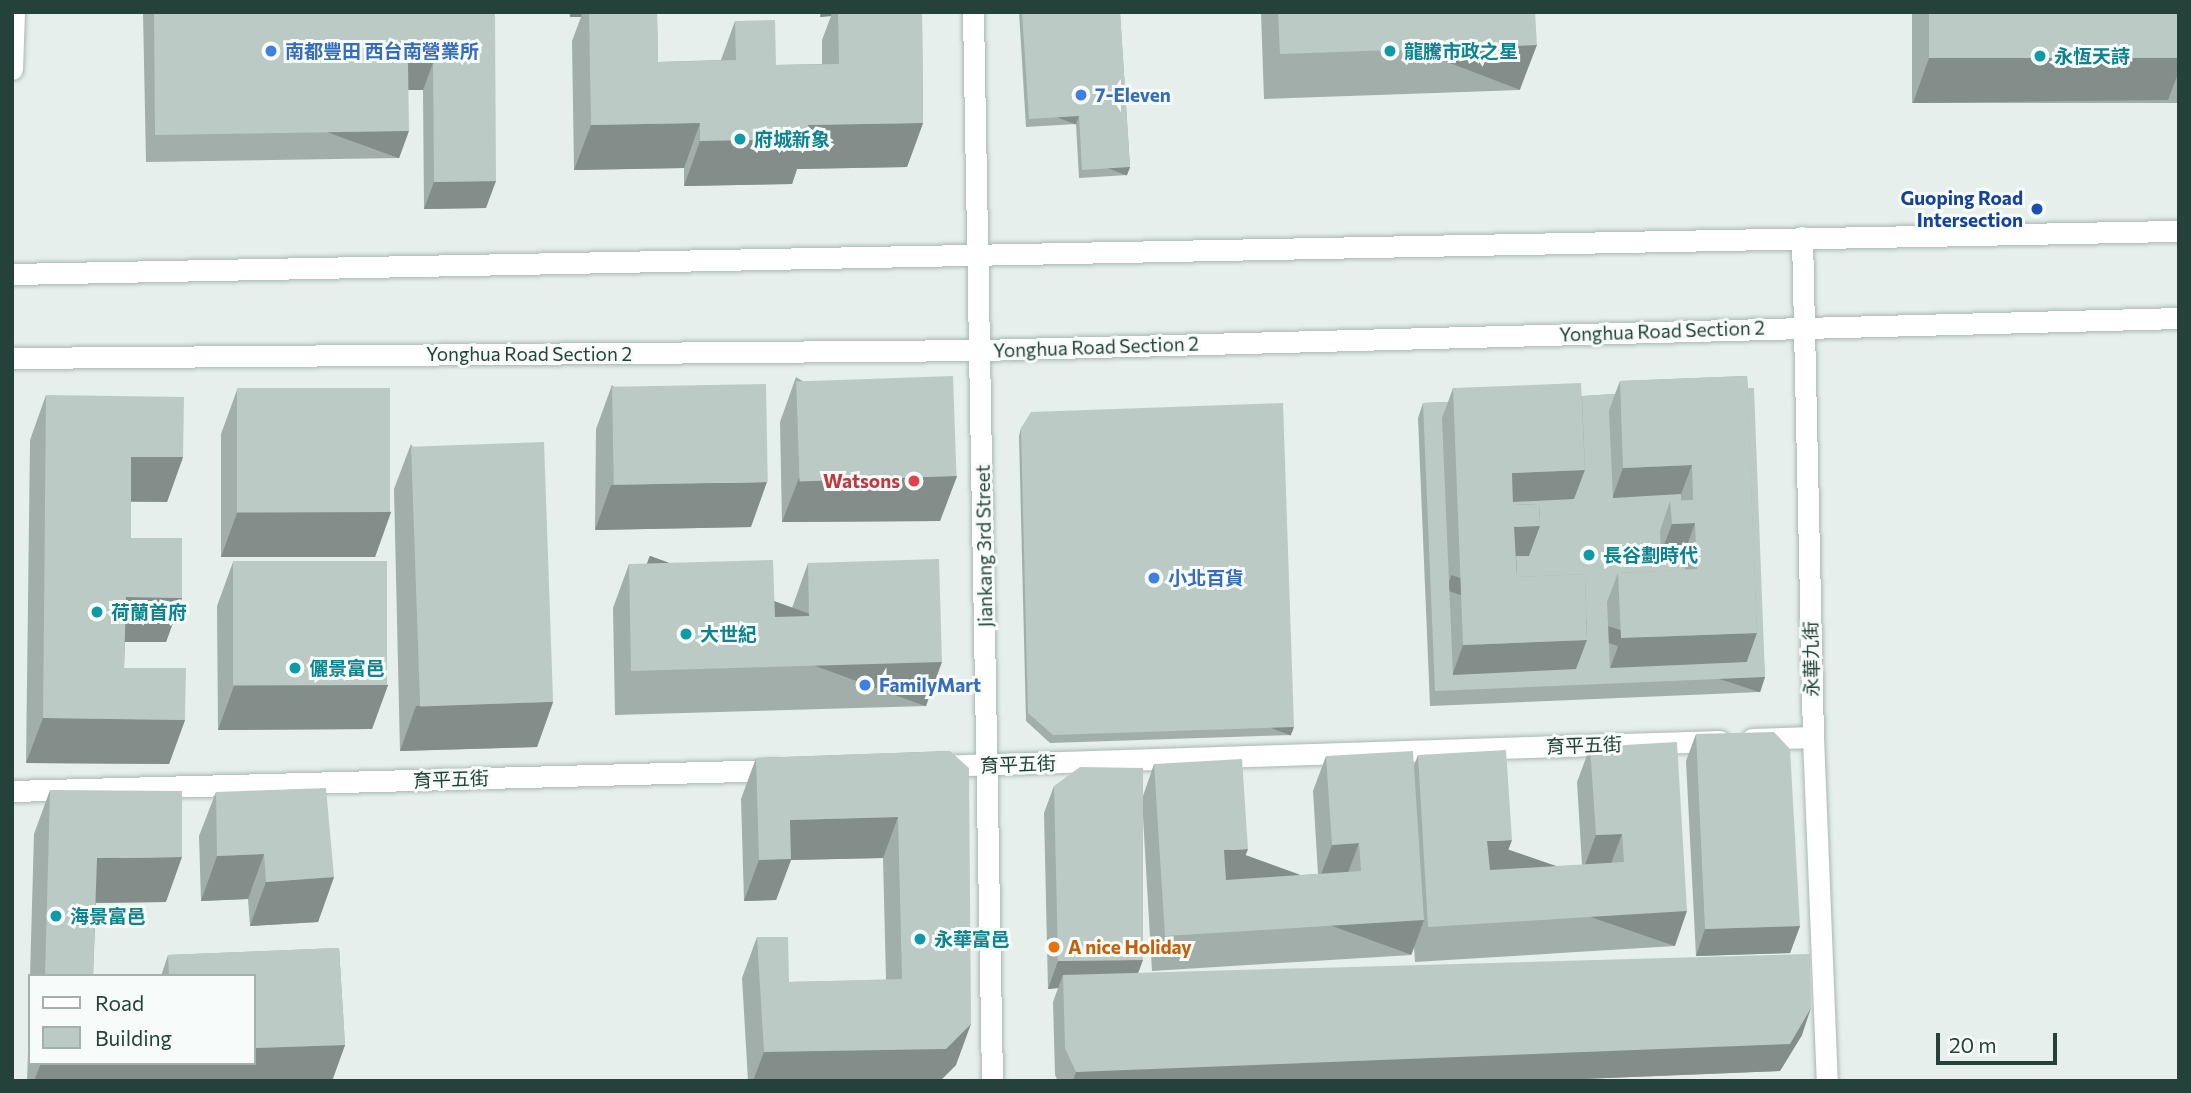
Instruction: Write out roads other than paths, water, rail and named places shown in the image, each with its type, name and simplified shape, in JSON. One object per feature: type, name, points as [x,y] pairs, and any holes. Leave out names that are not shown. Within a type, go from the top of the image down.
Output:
[{"type":"street","points":[[12,69],[14,12]]},
{"type":"street","name":"Jiankang 3rd Street","points":[[973,12],[992,1081]]},
{"type":"street","points":[[12,274],[2179,231]]},
{"type":"street","name":"永華九街","points":[[1802,237],[1813,737],[1827,1081]]},
{"type":"street","name":"Yonghua Road Section 2","points":[[12,358],[981,350],[2179,318]]},
{"type":"street","name":"育平五街","points":[[918,766],[1813,737]]},
{"type":"street","name":"育平五街","points":[[12,791],[806,770]]},
{"type":"place","name":"南都豐田 西台南營業所","points":[[271,51]]},
{"type":"place","name":"龍騰市政之星","points":[[1390,51]]},
{"type":"place","name":"永恆天詩","points":[[2040,56]]},
{"type":"place","name":"7-Eleven","points":[[1081,95]]},
{"type":"place","name":"府城新象","points":[[740,139]]},
{"type":"place","name":"Guoping Road Intersection","points":[[2037,209]]},
{"type":"place","name":"Watsons","points":[[914,481]]},
{"type":"place","name":"長谷劃時代","points":[[1589,555]]},
{"type":"place","name":"小北百貨","points":[[1154,578]]},
{"type":"place","name":"荷蘭首府","points":[[97,612]]},
{"type":"place","name":"大世紀","points":[[686,634]]},
{"type":"place","name":"儷景富邑","points":[[295,668]]},
{"type":"place","name":"FamilyMart","points":[[865,685]]},
{"type":"place","name":"海景富邑","points":[[56,916]]},
{"type":"place","name":"永華富邑","points":[[920,939]]},
{"type":"place","name":"A nice Holiday","points":[[1054,947]]}]
